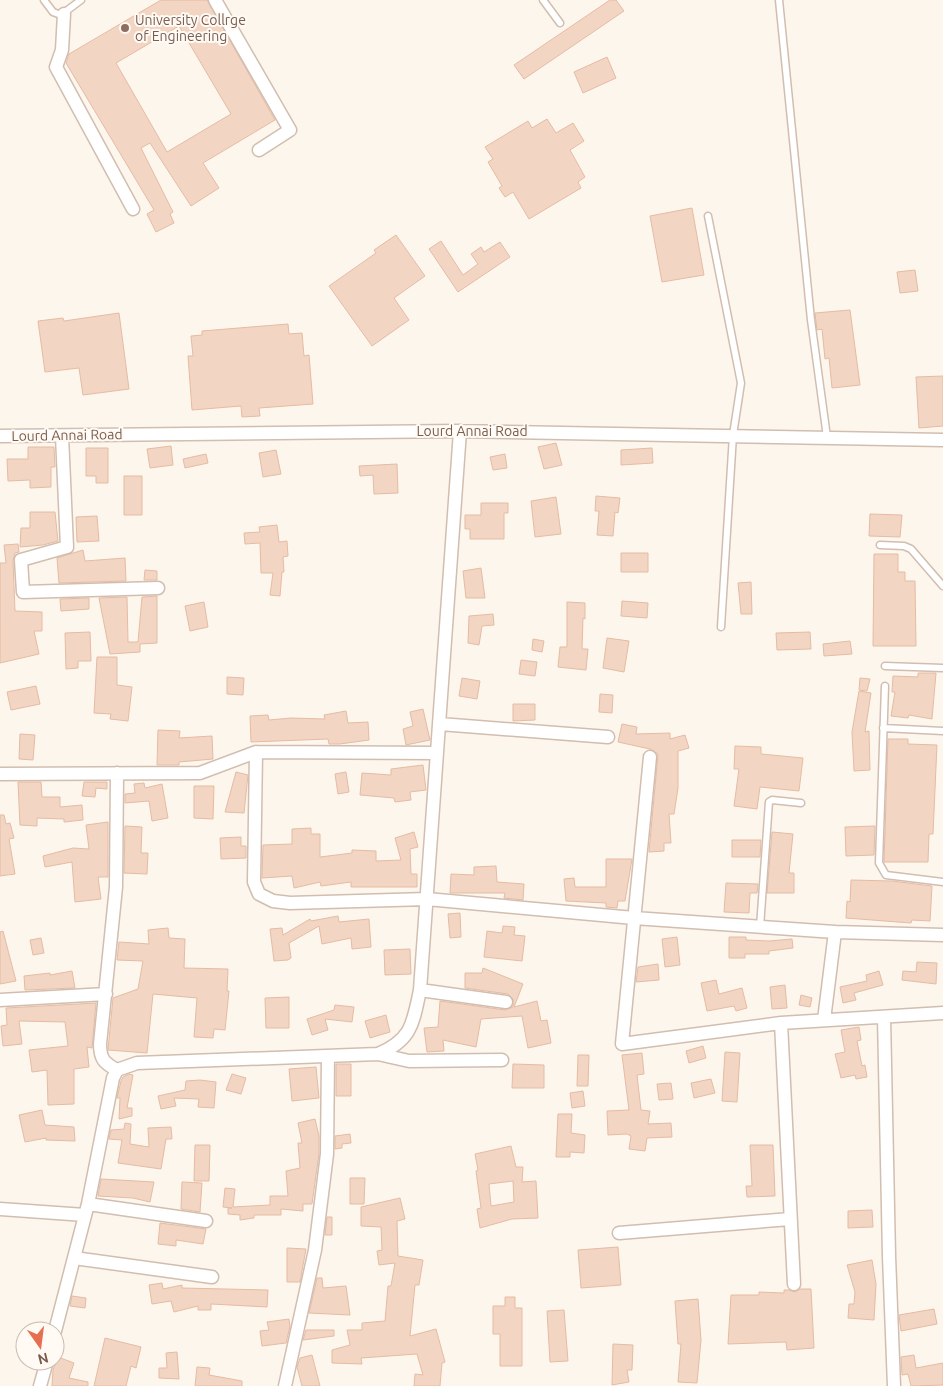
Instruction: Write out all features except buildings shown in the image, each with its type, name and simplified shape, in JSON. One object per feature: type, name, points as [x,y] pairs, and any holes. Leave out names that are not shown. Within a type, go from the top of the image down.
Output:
[{"type":"street","points":[[215,0],[290,130],[259,150]]},
{"type":"street","points":[[64,14],[62,50],[56,67],[133,209]]},
{"type":"street","points":[[378,1054],[392,1048],[403,1040],[413,1026],[420,990],[460,430]]},
{"type":"street","name":"Lourd Annai Road","points":[[0,436],[460,430],[943,440]]},
{"type":"street","points":[[62,436],[67,547],[21,560],[23,592],[158,588]]},
{"type":"street","points":[[440,724],[608,737]]},
{"type":"street","points":[[0,774],[200,773],[256,752],[438,753]]},
{"type":"street","points":[[256,752],[254,882],[259,894],[273,901],[290,903],[427,899],[634,918],[760,927],[835,932],[943,935]]},
{"type":"street","points":[[650,757],[622,1044],[781,1022],[943,1013]]},
{"type":"street","points":[[117,773],[116,887],[100,1055],[104,1063],[117,1070]]},
{"type":"street","points":[[824,1020],[835,932]]},
{"type":"street","points":[[420,990],[506,1002]]},
{"type":"street","points":[[0,1000],[106,994]]},
{"type":"street","points":[[884,1017],[894,1386]]},
{"type":"street","points":[[781,1022],[794,1284]]},
{"type":"street","points":[[58,1321],[87,1209],[113,1078],[117,1070],[137,1063],[378,1054],[409,1061],[502,1060]]},
{"type":"street","points":[[285,1386],[315,1250],[328,1154],[328,1057]]},
{"type":"street","points":[[0,1209],[87,1209],[206,1221]]},
{"type":"street","points":[[619,1234],[790,1219]]},
{"type":"street","points":[[74,1258],[212,1277]]},
{"type":"street","points":[[40,1386],[44,1371]]},
{"type":"lane","points":[[44,0],[54,13],[64,14],[81,0]]},
{"type":"lane","points":[[543,0],[560,23]]},
{"type":"lane","points":[[779,0],[811,320],[828,437]]},
{"type":"lane","points":[[708,216],[741,383],[733,435],[721,627]]},
{"type":"lane","points":[[880,545],[904,546],[911,549],[943,586]]},
{"type":"lane","points":[[885,666],[943,668]]},
{"type":"lane","points":[[885,686],[878,855],[881,870],[886,875],[943,882]]},
{"type":"lane","points":[[883,728],[943,731]]},
{"type":"lane","points":[[760,927],[769,802],[772,800],[801,803]]},
{"type":"place","name":"University Collrge of Engineering","points":[[125,28]]}]
